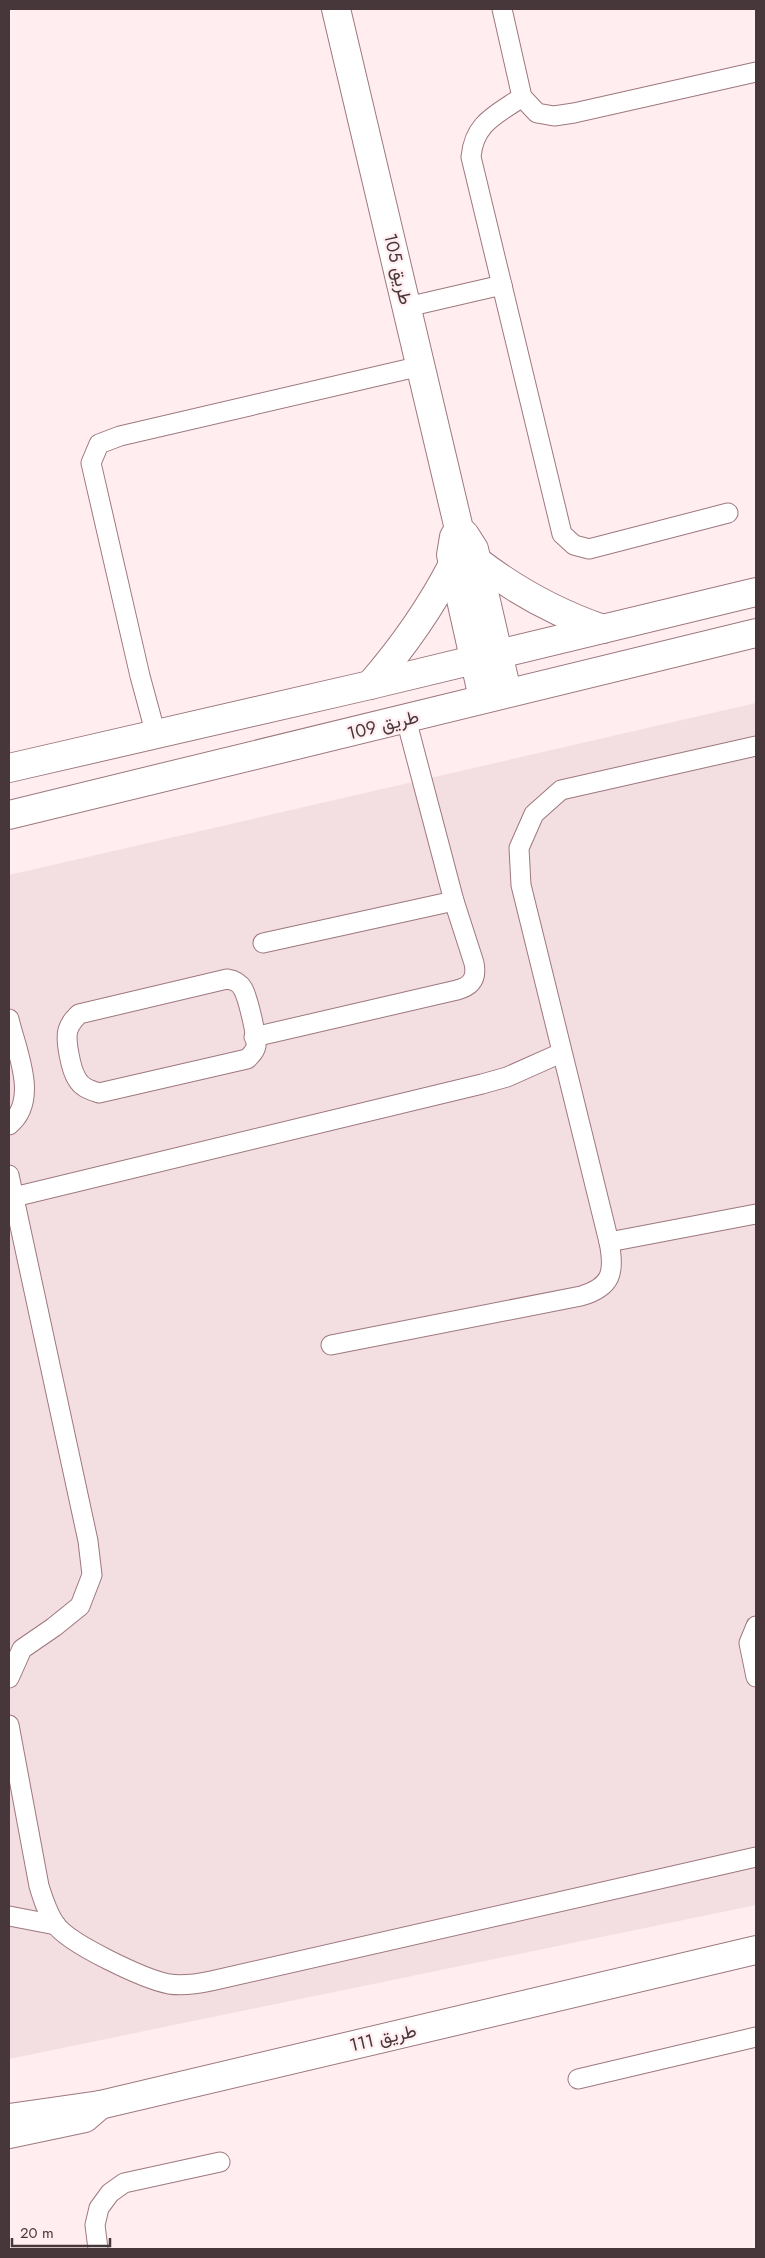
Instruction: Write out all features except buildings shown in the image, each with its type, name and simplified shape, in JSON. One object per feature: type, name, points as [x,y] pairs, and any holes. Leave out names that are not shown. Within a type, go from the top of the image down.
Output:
[{"type":"street","name":"طريق 105","points":[[336,9],[459,529],[470,542],[465,562],[495,695]]},
{"type":"street","points":[[370,685],[416,628],[465,562],[536,602],[569,617],[603,629]]},
{"type":"street","points":[[9,768],[370,685],[756,592]]},
{"type":"street","name":"طريق 109","points":[[9,815],[406,719],[495,695],[756,633]]},
{"type":"street","name":"طريق 111","points":[[9,2118],[100,2105],[756,1950]]},
{"type":"street","points":[[9,2134],[85,2118],[100,2105]]},
{"type":"lane","points":[[502,9],[522,97],[538,113],[554,116],[574,113],[756,72]]},
{"type":"lane","points":[[522,97],[479,129],[472,142],[471,157],[562,534],[574,545],[589,549],[728,513]]},
{"type":"lane","points":[[407,307],[502,285]]},
{"type":"lane","points":[[156,735],[140,676],[92,463],[99,444],[120,436],[420,366]]},
{"type":"lane","points":[[254,1037],[466,988],[473,981],[476,973],[454,901],[406,719]]},
{"type":"lane","points":[[331,1345],[597,1291],[609,1279],[613,1263],[609,1242],[521,885],[520,848],[534,814],[562,790],[756,746]]},
{"type":"lane","points":[[263,943],[454,901]]},
{"type":"lane","points":[[227,979],[236,981],[242,988],[254,1037],[256,1045],[253,1054],[248,1059],[99,1094],[86,1089],[77,1079],[67,1041],[68,1030],[72,1021],[79,1014],[227,979]]},
{"type":"lane","points":[[9,1019],[24,1081],[25,1096],[20,1111],[9,1125]]},
{"type":"lane","points":[[12,1202],[482,1084],[507,1077],[561,1053]]},
{"type":"lane","points":[[9,1175],[12,1202],[86,1532],[92,1575],[80,1606],[54,1628],[22,1649],[9,1678]]},
{"type":"lane","points":[[609,1242],[756,1214]]},
{"type":"lane","points":[[756,1626],[749,1643],[756,1677]]},
{"type":"lane","points":[[9,1725],[39,1886],[45,1906],[56,1925],[71,1940],[150,1978],[169,1984],[190,1985],[756,1857]]},
{"type":"lane","points":[[9,1916],[56,1925]]},
{"type":"lane","points":[[578,2079],[756,2037]]},
{"type":"lane","points":[[98,2249],[94,2225],[99,2208],[110,2193],[124,2183],[220,2162]]},
{"type":"shaded area","points":[[756,703],[756,1905],[9,2059],[9,875]]}]
